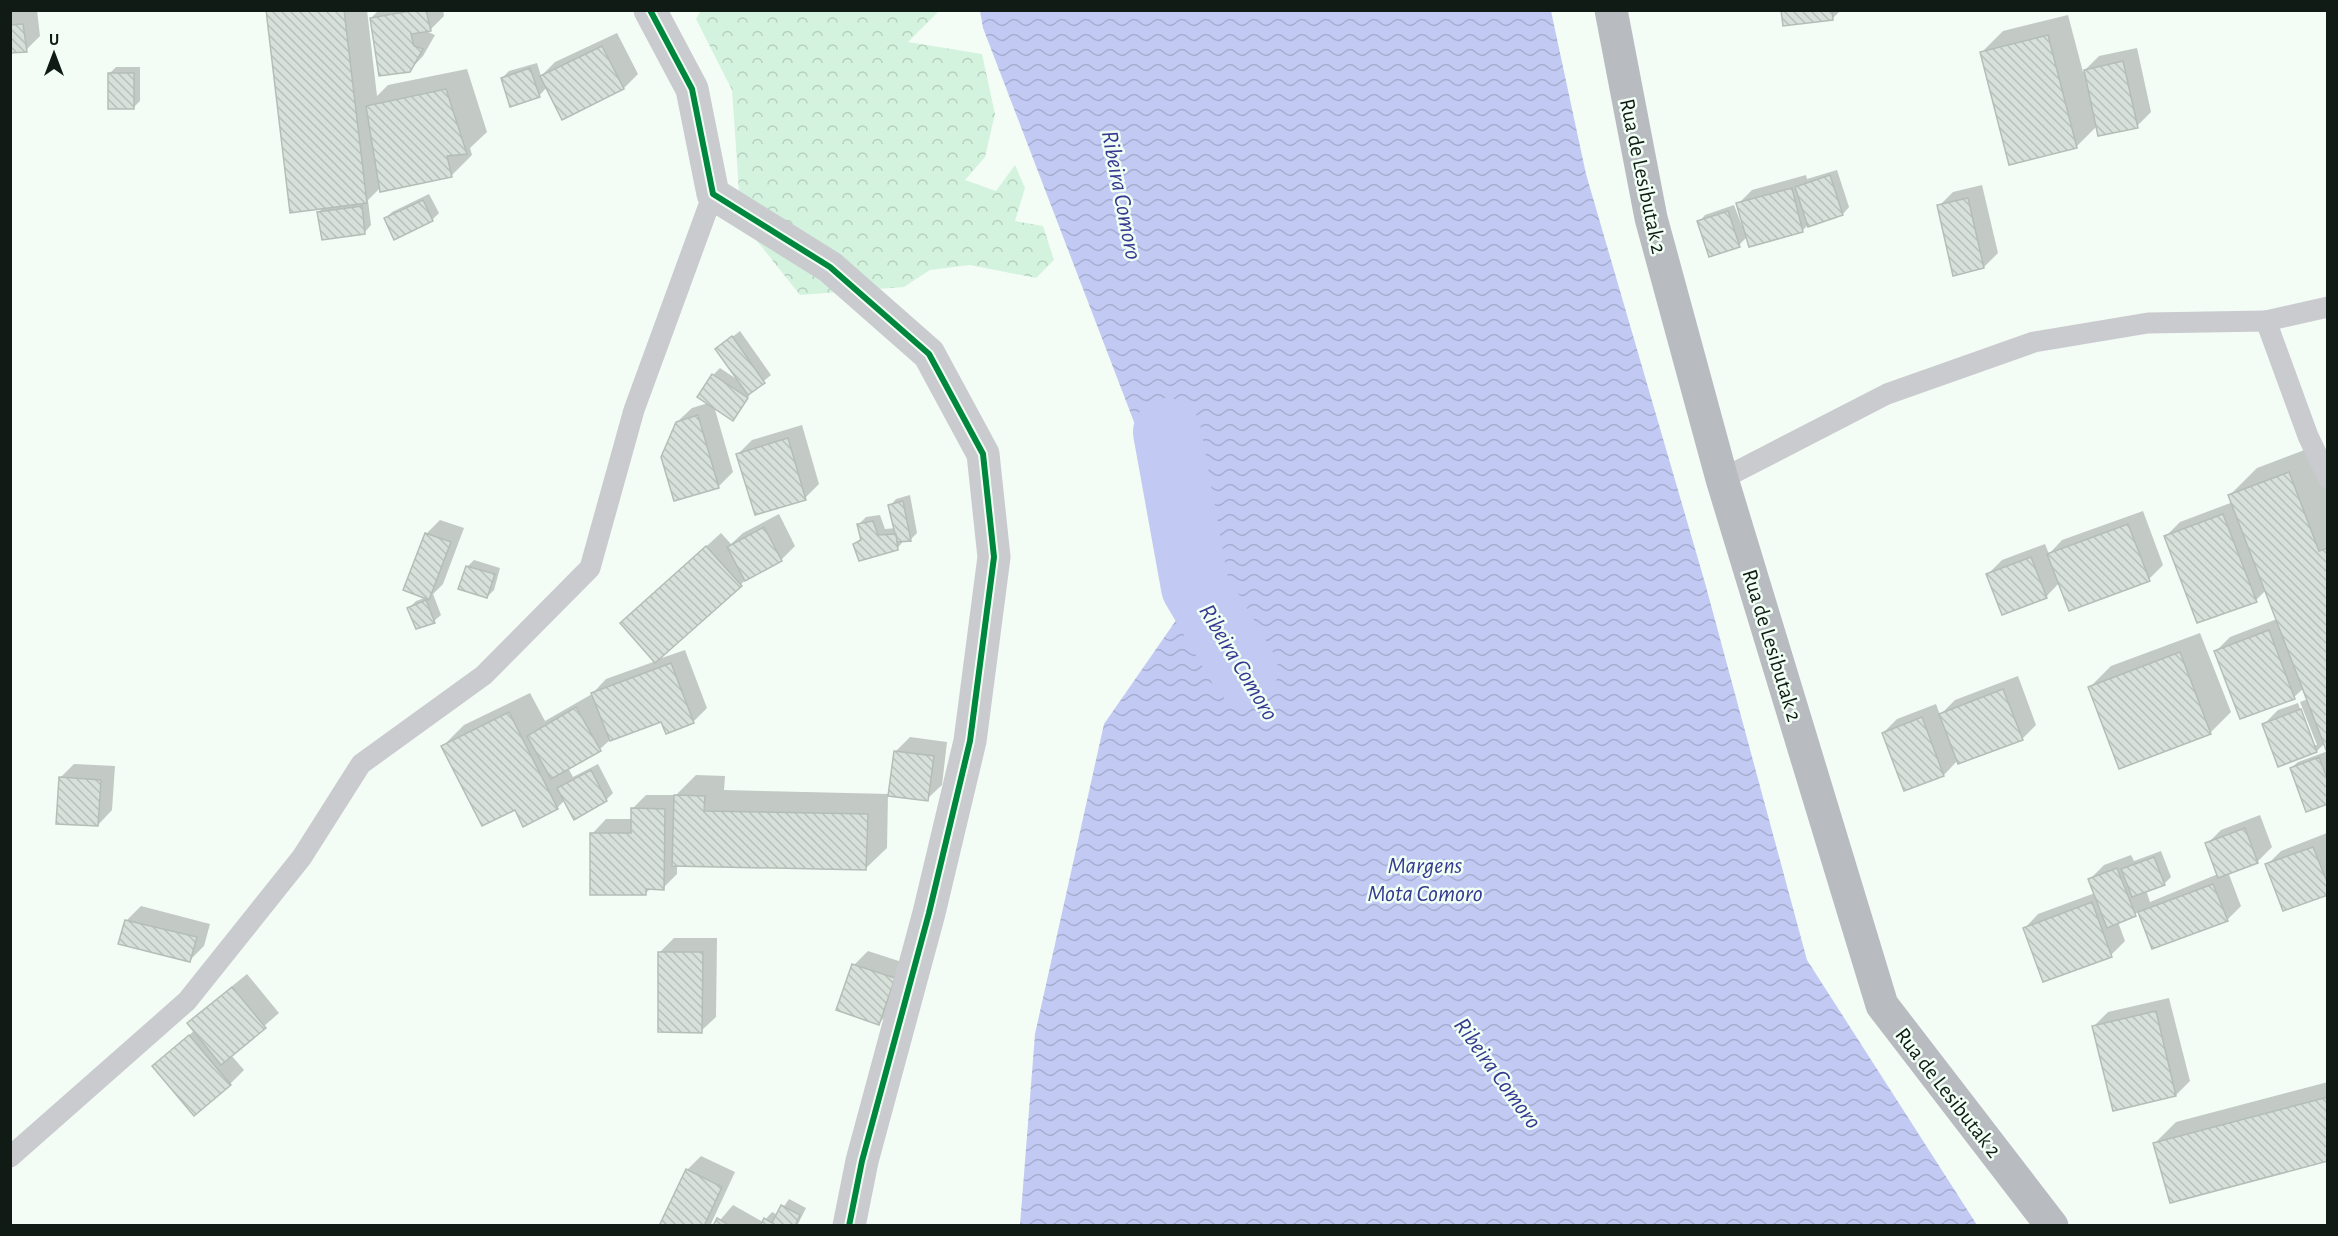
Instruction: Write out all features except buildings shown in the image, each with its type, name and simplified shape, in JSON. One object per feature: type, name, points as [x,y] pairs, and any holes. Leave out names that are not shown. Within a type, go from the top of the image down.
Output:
[{"type":"main road","name":"Rua de Lesibutak 2","points":[[1611,10],[1651,218],[1722,479],[1882,1005],[2052,1226]]},
{"type":"street","points":[[650,10],[692,89],[713,194],[830,267],[929,354],[983,454],[994,557],[970,741],[929,913],[861,1161],[849,1226]]},
{"type":"lane","points":[[10,1157],[187,1000],[302,857],[361,764],[483,675],[590,568],[634,410],[713,194]]},
{"type":"lane","points":[[1722,479],[1887,394],[2034,342],[2148,323],[2266,321],[2328,307]]},
{"type":"lane","points":[[2266,321],[2308,436],[2328,477]]},
{"type":"green space","points":[[701,10],[939,11],[908,42],[982,54],[995,114],[985,157],[965,180],[996,191],[1015,165],[1025,188],[1015,221],[1043,226],[1054,260],[1036,278],[970,265],[930,270],[904,287],[800,295],[741,221],[732,90],[696,19]]},
{"type":"water","name":"Margens Mota Comoro","points":[[980,11],[1551,11],[1586,174],[1705,583],[1807,960],[1977,1225],[1020,1225],[1035,1034],[1104,724],[1220,557],[1167,508],[983,28]]},
{"type":"waterway","name":"Ribeira Comoro","points":[[1167,432],[1195,587],[1244,670]]},
{"type":"cycle path","points":[[650,10],[692,89],[713,194],[830,267],[929,354],[983,454],[994,557],[970,741],[929,913],[862,1161],[849,1226]]}]
